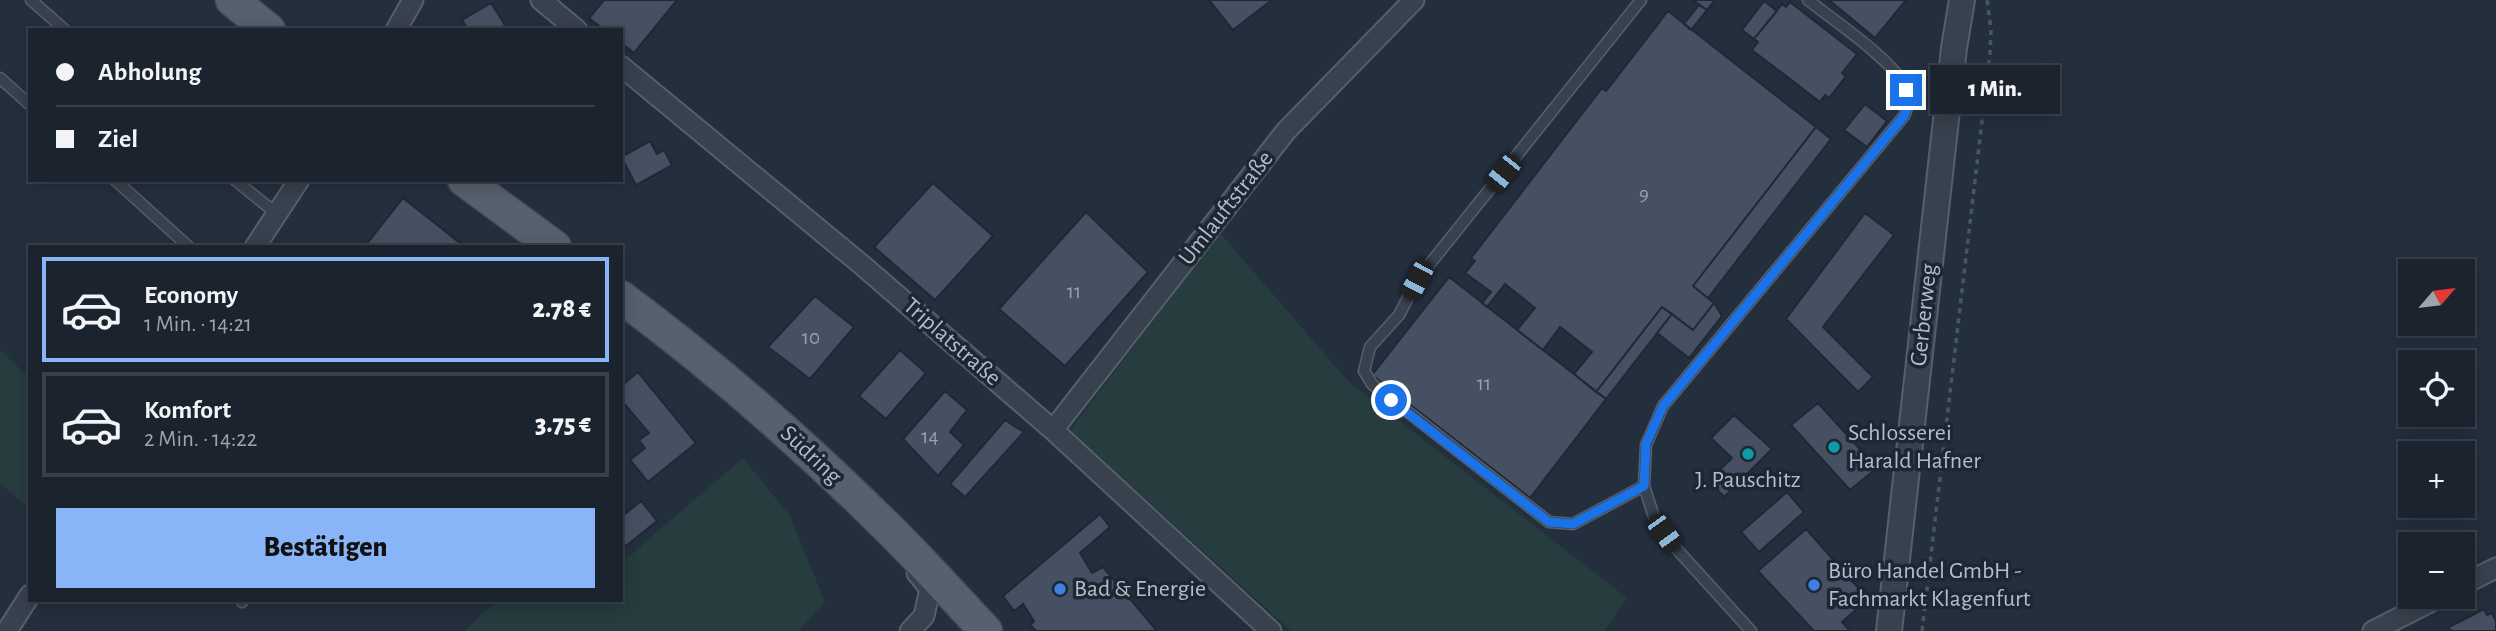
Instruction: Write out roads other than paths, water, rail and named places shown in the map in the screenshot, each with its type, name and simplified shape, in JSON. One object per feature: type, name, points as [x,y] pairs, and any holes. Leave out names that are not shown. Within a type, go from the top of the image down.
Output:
[{"type":"main road","points":[[232,0],[267,28]]},
{"type":"main road","points":[[467,182],[552,245]]},
{"type":"main road","name":"Südring","points":[[623,298],[675,337],[799,442],[885,524],[986,631]]},
{"type":"street","points":[[397,28],[414,0]]},
{"type":"street","points":[[541,0],[575,28]]},
{"type":"street","name":"Umlauftstraße","points":[[1053,430],[1286,131],[1413,0]]},
{"type":"street","name":"Gerberweg","points":[[1889,631],[1954,48],[1962,0]]},
{"type":"street","name":"Triplatstraße","points":[[623,68],[862,265],[1053,430],[1271,631]]},
{"type":"street","points":[[257,245],[298,182]]},
{"type":"street","points":[[885,524],[907,560],[930,589],[924,617],[910,631]]},
{"type":"street","points":[[2475,579],[2496,568]]},
{"type":"street","points":[[7,631],[28,598]]},
{"type":"street","points":[[2373,631],[2416,609]]},
{"type":"street","points":[[924,617],[953,612],[973,631]]},
{"type":"lane","points":[[32,0],[63,28]]},
{"type":"lane","points":[[1641,0],[1417,280],[1399,315],[1370,346],[1364,371],[1372,384],[1549,522],[1573,524],[1644,486]]},
{"type":"lane","points":[[1751,631],[1655,520],[1644,486],[1646,444],[1663,406],[1904,116],[1909,103],[1897,72],[1808,0]]},
{"type":"lane","points":[[0,79],[28,103]]},
{"type":"lane","points":[[117,182],[187,245]]},
{"type":"lane","points":[[237,182],[277,214]]},
{"type":"place","name":"Schlosserei Harald Hafner","points":[[1834,447]]},
{"type":"place","name":"J. Pauschitz","points":[[1748,454]]},
{"type":"place","name":"Büro Handel GmbH - Fachmarkt Klagenfurt","points":[[1814,585]]},
{"type":"place","name":"Bad & Energie","points":[[1060,589]]}]
